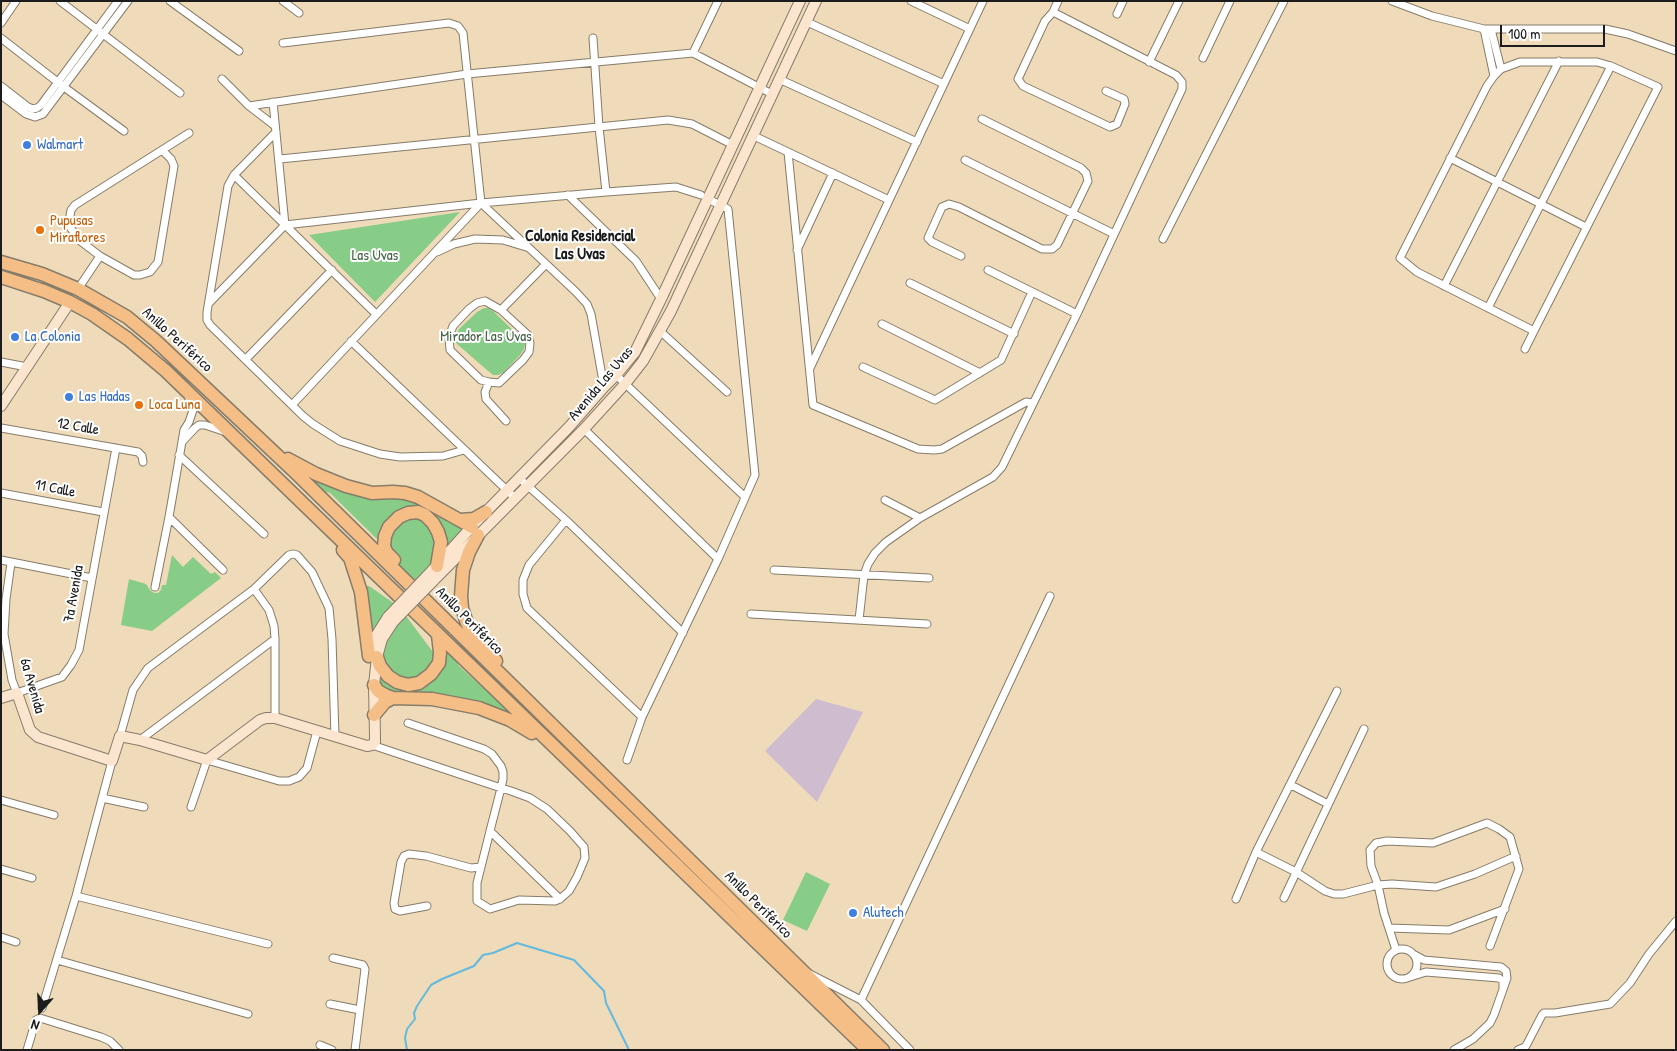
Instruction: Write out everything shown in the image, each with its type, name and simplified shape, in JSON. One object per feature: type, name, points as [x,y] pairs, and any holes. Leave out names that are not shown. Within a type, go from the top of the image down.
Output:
[{"type":"highway","name":"Anillo Periférico","points":[[1,262],[42,274],[78,289],[127,317],[156,341],[273,451],[883,1050]]},
{"type":"highway","name":"Anillo Periférico","points":[[1,277],[44,291],[92,314],[128,339],[181,385],[868,1050]]},
{"type":"highway","points":[[273,451],[331,481],[372,493],[405,493],[418,497],[475,531],[461,582],[461,602],[467,623],[472,632],[534,708]]},
{"type":"highway","points":[[409,584],[399,566],[384,546],[385,536],[389,527],[399,517],[408,513],[418,512],[425,515],[438,532],[441,542],[433,575]]},
{"type":"highway","points":[[458,520],[474,519],[486,512]]},
{"type":"highway","points":[[322,522],[350,558],[358,578],[373,656],[388,676],[397,682],[408,685],[419,683],[431,674],[439,663],[438,635]]},
{"type":"highway","points":[[374,685],[378,691],[393,698],[432,699],[479,708],[510,720],[552,745]]},
{"type":"highway","points":[[374,715],[384,702],[393,698]]},
{"type":"street","points":[[1,23],[16,1]]},
{"type":"street","points":[[60,1],[180,92]]},
{"type":"street","points":[[1,95],[26,114],[35,117],[43,114],[64,87],[118,1]]},
{"type":"street","points":[[1,86],[32,109],[40,105],[128,1]]},
{"type":"street","points":[[170,1],[239,51]]},
{"type":"street","points":[[283,1],[299,13]]},
{"type":"street","points":[[693,54],[718,1]]},
{"type":"street","name":"Avenida Las Uvas","points":[[475,531],[486,512],[569,427],[635,352],[661,299],[704,197],[732,145],[800,1]]},
{"type":"street","name":"Avenida Las Uvas","points":[[372,745],[375,742],[374,639],[475,531],[515,498],[584,429],[643,361],[660,331],[816,1]]},
{"type":"street","points":[[911,1],[970,29]]},
{"type":"street","points":[[809,369],[983,1]]},
{"type":"street","points":[[1058,1],[1053,12],[1045,21],[1018,79],[1023,86],[1110,127],[1117,124],[1125,104],[1124,99],[1106,91]]},
{"type":"street","points":[[1117,14],[1123,1]]},
{"type":"street","points":[[1149,62],[1179,1]]},
{"type":"street","points":[[1203,58],[1230,1]]},
{"type":"street","points":[[1163,239],[1284,1]]},
{"type":"street","points":[[1392,1],[1432,16],[1487,29],[1604,29],[1628,34],[1676,51]]},
{"type":"street","points":[[859,620],[864,575],[874,553],[920,518],[993,477],[1002,467],[1077,314],[1182,89],[1182,82],[1176,75],[1053,12]]},
{"type":"street","points":[[806,22],[944,84]]},
{"type":"street","points":[[283,43],[449,23],[458,26],[462,33],[481,204],[587,304],[591,314],[604,387]]},
{"type":"street","points":[[1487,29],[1501,69]]},
{"type":"street","points":[[1487,29],[1494,76]]},
{"type":"street","points":[[1,38],[64,87],[124,130]]},
{"type":"street","points":[[593,38],[599,127],[606,192]]},
{"type":"street","points":[[249,106],[467,74],[693,54],[772,94]]},
{"type":"street","points":[[1444,286],[1559,61]]},
{"type":"street","points":[[1525,348],[1534,331],[1586,227],[1658,87],[1612,66],[1597,62],[1520,62],[1501,69],[1487,86],[1400,258],[1417,272],[1534,331]]},
{"type":"street","points":[[1488,308],[1612,66]]},
{"type":"street","points":[[222,79],[275,129]]},
{"type":"street","points":[[779,79],[917,142]]},
{"type":"street","points":[[274,102],[285,225]]},
{"type":"street","points":[[961,256],[932,242],[928,238],[942,207],[948,204],[959,206],[1042,249],[1052,249],[1057,245],[1088,181],[1086,173],[1082,168],[982,119]]},
{"type":"street","points":[[280,159],[668,120],[692,124],[732,145]]},
{"type":"street","points":[[275,129],[234,175],[228,186],[210,303],[208,320],[210,325],[312,424],[340,441],[380,454],[400,458],[443,456],[464,450]]},
{"type":"street","points":[[162,150],[171,159],[174,166],[158,262],[150,272],[134,275],[100,256],[79,240],[73,233],[69,222],[71,210],[75,205],[162,150],[189,133]]},
{"type":"street","points":[[752,135],[889,200]]},
{"type":"street","points":[[788,152],[813,405],[918,449],[926,450],[942,449],[1026,402],[1032,403]]},
{"type":"street","points":[[1450,158],[1586,227]]},
{"type":"street","points":[[965,160],[1114,234]]},
{"type":"street","points":[[797,250],[832,173]]},
{"type":"street","points":[[234,175],[376,314]]},
{"type":"street","points":[[210,303],[285,225],[568,195],[676,188],[704,197],[728,209],[755,475],[718,559],[642,718],[627,760]]},
{"type":"street","points":[[568,195],[636,261],[661,299]]},
{"type":"street","points":[[292,404],[481,204]]},
{"type":"street","points":[[434,253],[454,244],[475,239],[503,240],[529,248]]},
{"type":"street","points":[[78,289],[100,256]]},
{"type":"street","points":[[501,310],[546,264]]},
{"type":"street","points":[[246,359],[332,270]]},
{"type":"street","points":[[988,270],[1077,314]]},
{"type":"street","points":[[910,283],[1014,334]]},
{"type":"street","points":[[863,367],[935,400],[1001,360],[1032,292]]},
{"type":"street","points":[[485,301],[501,310],[528,335],[530,343],[529,352],[523,360],[499,383],[481,380],[450,350],[449,337],[453,326],[477,303],[485,301]]},
{"type":"street","points":[[1,406],[70,302]]},
{"type":"street","points":[[882,324],[980,373]]},
{"type":"street","points":[[660,331],[727,392]]},
{"type":"street","points":[[351,341],[515,498]]},
{"type":"street","points":[[1,362],[27,367]]},
{"type":"street","points":[[616,375],[745,497]]},
{"type":"street","points":[[489,382],[484,394],[486,399],[506,421]]},
{"type":"street","points":[[181,385],[197,418],[205,425]]},
{"type":"street","points":[[156,586],[184,430],[192,416],[193,410]]},
{"type":"street","points":[[181,445],[199,425],[213,427],[239,440]]},
{"type":"street","name":"12 Calle","points":[[1,428],[138,452],[142,456],[143,462]]},
{"type":"street","points":[[584,429],[718,559]]},
{"type":"street","name":"7a Avenida","points":[[1,698],[62,677],[79,650],[116,448]]},
{"type":"street","points":[[179,455],[264,534]]},
{"type":"street","points":[[518,478],[566,520],[683,633]]},
{"type":"street","name":"11 Calle","points":[[1,493],[103,512]]},
{"type":"street","points":[[886,500],[920,518]]},
{"type":"street","points":[[169,517],[223,570]]},
{"type":"street","points":[[566,520],[529,565],[523,580],[523,594],[527,608],[642,718]]},
{"type":"street","points":[[42,1008],[76,896],[133,690],[148,668],[254,589],[289,555],[297,555],[312,572],[329,608],[332,639],[335,737]]},
{"type":"street","points":[[1,560],[92,578]]},
{"type":"street","name":"6a Avenida","points":[[11,563],[4,634],[17,693],[30,730],[38,737],[112,761]]},
{"type":"street","points":[[774,570],[929,578]]},
{"type":"street","points":[[254,589],[269,610],[274,626],[275,718]]},
{"type":"street","points":[[861,1000],[1050,596]]},
{"type":"street","points":[[751,614],[927,624]]},
{"type":"street","points":[[140,740],[275,639]]},
{"type":"street","points":[[1236,899],[1256,852],[1337,691]]},
{"type":"street","points":[[191,807],[207,760],[260,720],[275,718],[362,746],[372,745],[501,788],[530,798],[547,809],[584,847],[585,858],[577,877],[569,890],[560,899],[554,901],[519,900],[490,909],[478,901],[477,883],[501,788],[503,772],[501,766],[492,754],[484,749],[408,723]]},
{"type":"street","points":[[1284,898],[1364,729]]},
{"type":"street","points":[[120,736],[140,740],[279,781],[289,781],[299,777],[307,768],[317,731]]},
{"type":"street","points":[[1290,785],[1328,804]]},
{"type":"street","points":[[102,798],[144,807]]},
{"type":"street","points":[[1,800],[54,815]]},
{"type":"street","points":[[1396,950],[1371,866],[1370,850],[1376,843],[1387,841],[1432,843],[1487,822],[1510,837],[1519,869],[1490,946]]},
{"type":"street","points":[[490,831],[560,899]]},
{"type":"street","points":[[1256,852],[1296,872],[1325,891],[1334,894],[1343,894],[1378,885],[1436,886],[1475,874],[1516,856]]},
{"type":"street","points":[[427,906],[400,911],[395,909],[394,903],[401,862],[404,856],[409,854],[426,856],[471,868],[481,867]]},
{"type":"street","points":[[1,869],[32,878]]},
{"type":"street","points":[[76,896],[268,944]]},
{"type":"street","points":[[1389,928],[1449,930],[1505,909]]},
{"type":"street","points":[[1518,1050],[1527,1044],[1544,1013],[1610,1004],[1630,984],[1649,954],[1676,921]]},
{"type":"street","points":[[1,937],[16,942]]},
{"type":"street","points":[[1454,1050],[1472,1039],[1490,1023],[1503,989],[1506,971],[1501,967],[1424,960],[1405,949],[1396,950],[1389,956],[1389,970],[1400,978],[1426,972],[1499,978],[1503,982],[1503,989]]},
{"type":"street","points":[[1410,977],[1416,970],[1417,965],[1417,960],[1413,954]]},
{"type":"street","points":[[333,958],[363,965],[365,969],[354,1050]]},
{"type":"street","points":[[57,960],[248,1014]]},
{"type":"street","points":[[798,967],[861,1000],[910,1050]]},
{"type":"street","points":[[330,1004],[360,1010]]},
{"type":"street","points":[[27,1050],[36,1020],[40,1018],[102,1037],[110,1041],[119,1050]]},
{"type":"street","points":[[320,1045],[332,1050]]},
{"type":"shaded area","points":[[816,699],[863,712],[817,802],[765,751]]},
{"type":"green space","name":"Las Uvas","points":[[460,212],[375,302],[309,235]]},
{"type":"green space","name":"Mirador Las Uvas","points":[[484,308],[493,311],[525,344],[520,355],[503,373],[498,375],[493,375],[455,341],[459,329]]},
{"type":"green space","points":[[303,468],[316,474],[393,492],[472,527],[420,584],[399,566],[387,553],[384,546],[330,493],[309,487]]},
{"type":"green space","points":[[172,555],[183,567],[193,557],[211,574],[215,572],[221,578],[152,631],[121,625],[129,579],[146,584],[154,593],[158,593],[162,585],[166,585]]},
{"type":"green space","points":[[360,586],[369,586],[395,604],[433,652],[440,652],[448,645],[459,666],[492,696],[507,701],[517,712],[510,720],[393,698],[374,685]]},
{"type":"green space","points":[[806,872],[830,884],[807,931],[783,920]]},
{"type":"waterway","points":[[407,1050],[405,1038],[407,1029],[415,1019],[414,1013],[417,1006],[431,985],[474,966],[483,955],[517,943],[574,960],[604,991],[606,1003],[629,1050]]},
{"type":"place","name":"Walmart","points":[[27,145]]},
{"type":"place","name":"Pupusas Miraflores","points":[[40,230]]},
{"type":"place","name":"La Colonia","points":[[15,337]]},
{"type":"place","name":"Las Hadas","points":[[69,397]]},
{"type":"place","name":"Loca Luna","points":[[139,405]]},
{"type":"place","name":"Alutech","points":[[853,913]]},
{"type":"district","name":"Colonia Residencial Las Uvas","points":[[580,246]]}]
